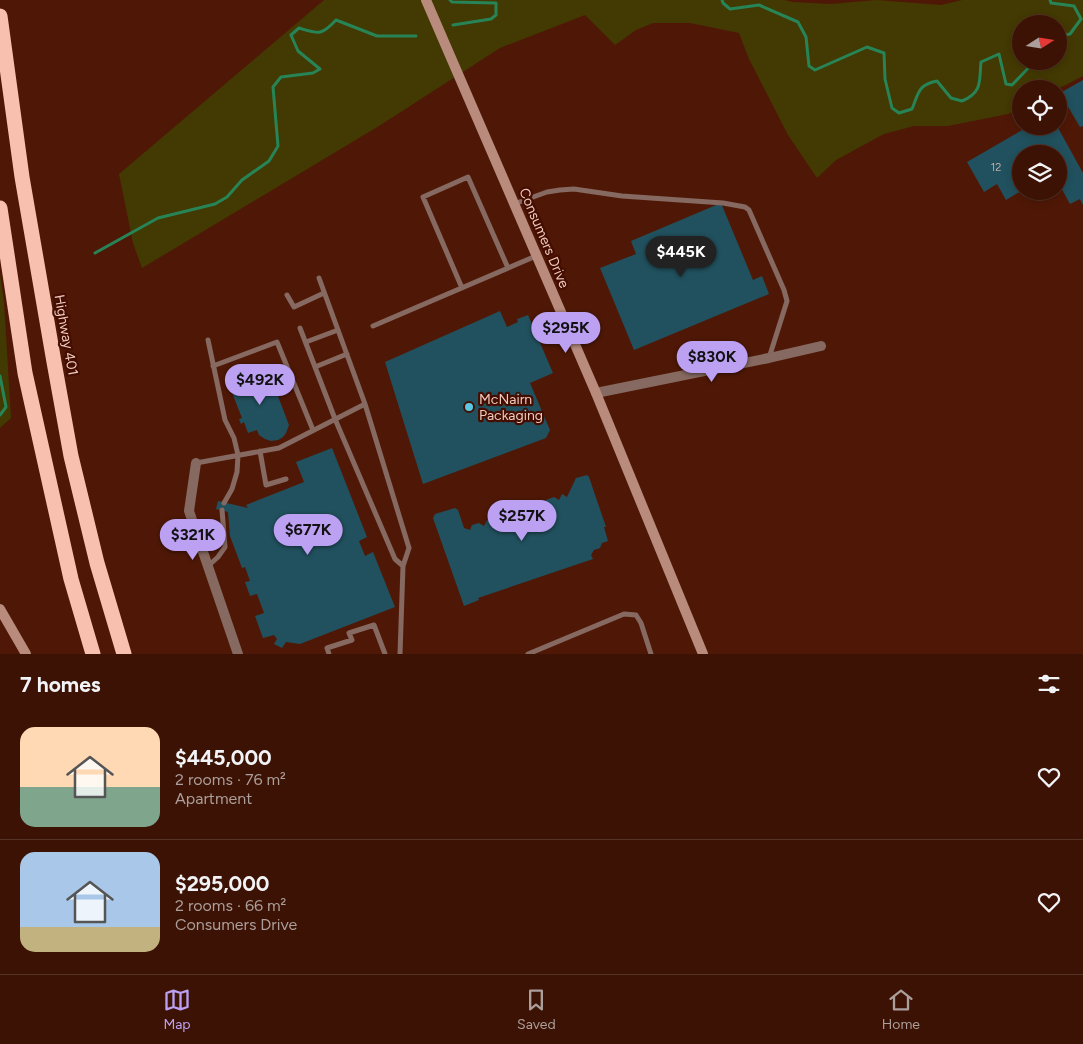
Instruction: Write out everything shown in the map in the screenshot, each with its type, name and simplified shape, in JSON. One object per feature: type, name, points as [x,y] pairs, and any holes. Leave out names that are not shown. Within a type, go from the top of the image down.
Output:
[{"type":"highway","name":"Highway 401","points":[[0,16],[22,177],[70,447],[97,563],[124,654]]},
{"type":"highway","points":[[0,208],[25,373],[72,579],[93,654]]},
{"type":"main road","name":"Consumers Drive","points":[[427,2],[596,393],[703,654]]},
{"type":"main road","points":[[0,609],[26,654]]},
{"type":"street","points":[[596,393],[821,346]]},
{"type":"street","points":[[196,463],[189,511],[238,654]]},
{"type":"lane","points":[[462,288],[423,197],[468,177],[508,268]]},
{"type":"lane","points":[[514,204],[547,192],[574,189],[622,196],[724,203],[745,207],[749,210],[784,290],[787,302],[769,358]]},
{"type":"lane","points":[[373,326],[536,256]]},
{"type":"lane","points":[[319,278],[365,404],[409,548],[403,566],[400,654]]},
{"type":"lane","points":[[287,295],[294,307],[324,293]]},
{"type":"lane","points":[[300,328],[335,419],[395,558],[403,566]]},
{"type":"lane","points":[[306,342],[338,330]]},
{"type":"lane","points":[[208,340],[225,420],[234,438],[238,455],[237,472],[232,489],[224,503]]},
{"type":"lane","points":[[213,366],[277,342],[313,430]]},
{"type":"lane","points":[[315,367],[347,354]]},
{"type":"lane","points":[[196,463],[279,448],[365,404]]},
{"type":"lane","points":[[260,451],[266,485],[286,479]]},
{"type":"lane","points":[[208,566],[225,547],[222,510]]},
{"type":"lane","points":[[528,654],[624,614],[636,615],[641,623],[651,654]]},
{"type":"lane","points":[[330,654],[327,648],[352,640],[349,634],[374,625],[385,654]]},
{"type":"shaded area","points":[[324,0],[784,0],[830,4],[877,0],[941,5],[962,0],[1083,0],[1083,76],[1067,84],[1067,80],[1012,80],[1012,112],[948,126],[914,126],[884,134],[836,160],[817,178],[788,135],[749,59],[739,33],[690,23],[653,23],[636,30],[615,45],[585,15],[500,48],[379,126],[142,268],[133,243],[119,174]]},
{"type":"shaded area","points":[[0,274],[4,302],[11,418],[0,428]]},
{"type":"building","points":[[1083,80],[1083,126],[1080,127],[1067,105],[1067,89]]},
{"type":"building","points":[[1014,135],[1062,135],[1083,173],[1083,205],[1080,199],[1070,204],[1067,199],[1067,145],[1012,145],[1012,196],[1006,200],[997,184],[984,192],[967,162]]},
{"type":"building","points":[[721,203],[753,280],[762,276],[769,294],[634,350],[600,268],[636,254],[631,241]]},
{"type":"building","name":"McNairn Packaging","points":[[500,311],[507,327],[518,322],[517,319],[528,315],[553,373],[530,383],[550,430],[546,438],[423,484],[385,362]]},
{"type":"building","points":[[268,370],[289,425],[283,437],[271,441],[259,435],[257,430],[248,433],[244,422],[241,424],[239,419],[242,418],[229,385],[241,381],[240,376],[253,371],[254,375]]},
{"type":"building","points":[[332,448],[367,537],[359,541],[365,556],[373,552],[395,607],[300,644],[286,642],[282,648],[274,644],[277,639],[274,635],[263,638],[255,616],[264,613],[257,594],[250,596],[245,582],[250,581],[245,567],[242,568],[230,536],[228,512],[216,509],[218,501],[248,508],[246,505],[304,482],[296,462]]},
{"type":"building","points":[[587,475],[606,527],[604,527],[608,541],[602,543],[600,548],[594,550],[591,555],[593,559],[478,598],[479,600],[464,606],[433,518],[435,514],[455,508],[458,510],[464,528],[470,530],[472,525],[479,523],[484,526],[487,520],[494,517],[500,520],[503,514],[509,512],[515,515],[517,510],[524,508],[529,510],[532,504],[539,502],[544,505],[546,500],[554,497],[559,500],[562,494],[567,497],[576,478]]},
{"type":"waterway","points":[[450,0],[452,2],[496,3],[496,15],[491,19],[453,25]]},
{"type":"waterway","points":[[722,0],[730,9],[759,5],[798,22],[806,37],[809,66],[815,70],[867,47],[884,53],[885,79],[892,108],[899,113],[912,109],[920,90],[926,85],[937,81],[951,98],[962,101],[969,98],[974,94],[979,85],[981,62],[999,54],[1006,84],[1012,85],[1026,70]]},
{"type":"waterway","points":[[1050,0],[1051,3],[1074,6],[1081,19],[1068,34]]},
{"type":"waterway","points":[[95,253],[158,218],[215,204],[227,197],[242,180],[269,161],[278,146],[273,87],[281,77],[313,73],[320,69],[298,51],[291,35],[299,28],[311,32],[319,32],[327,29],[336,20],[377,36],[416,36]]},
{"type":"waterway","points":[[0,376],[6,407],[0,415]]},
{"type":"place","name":"McNairn Packaging","points":[[469,407]]}]
